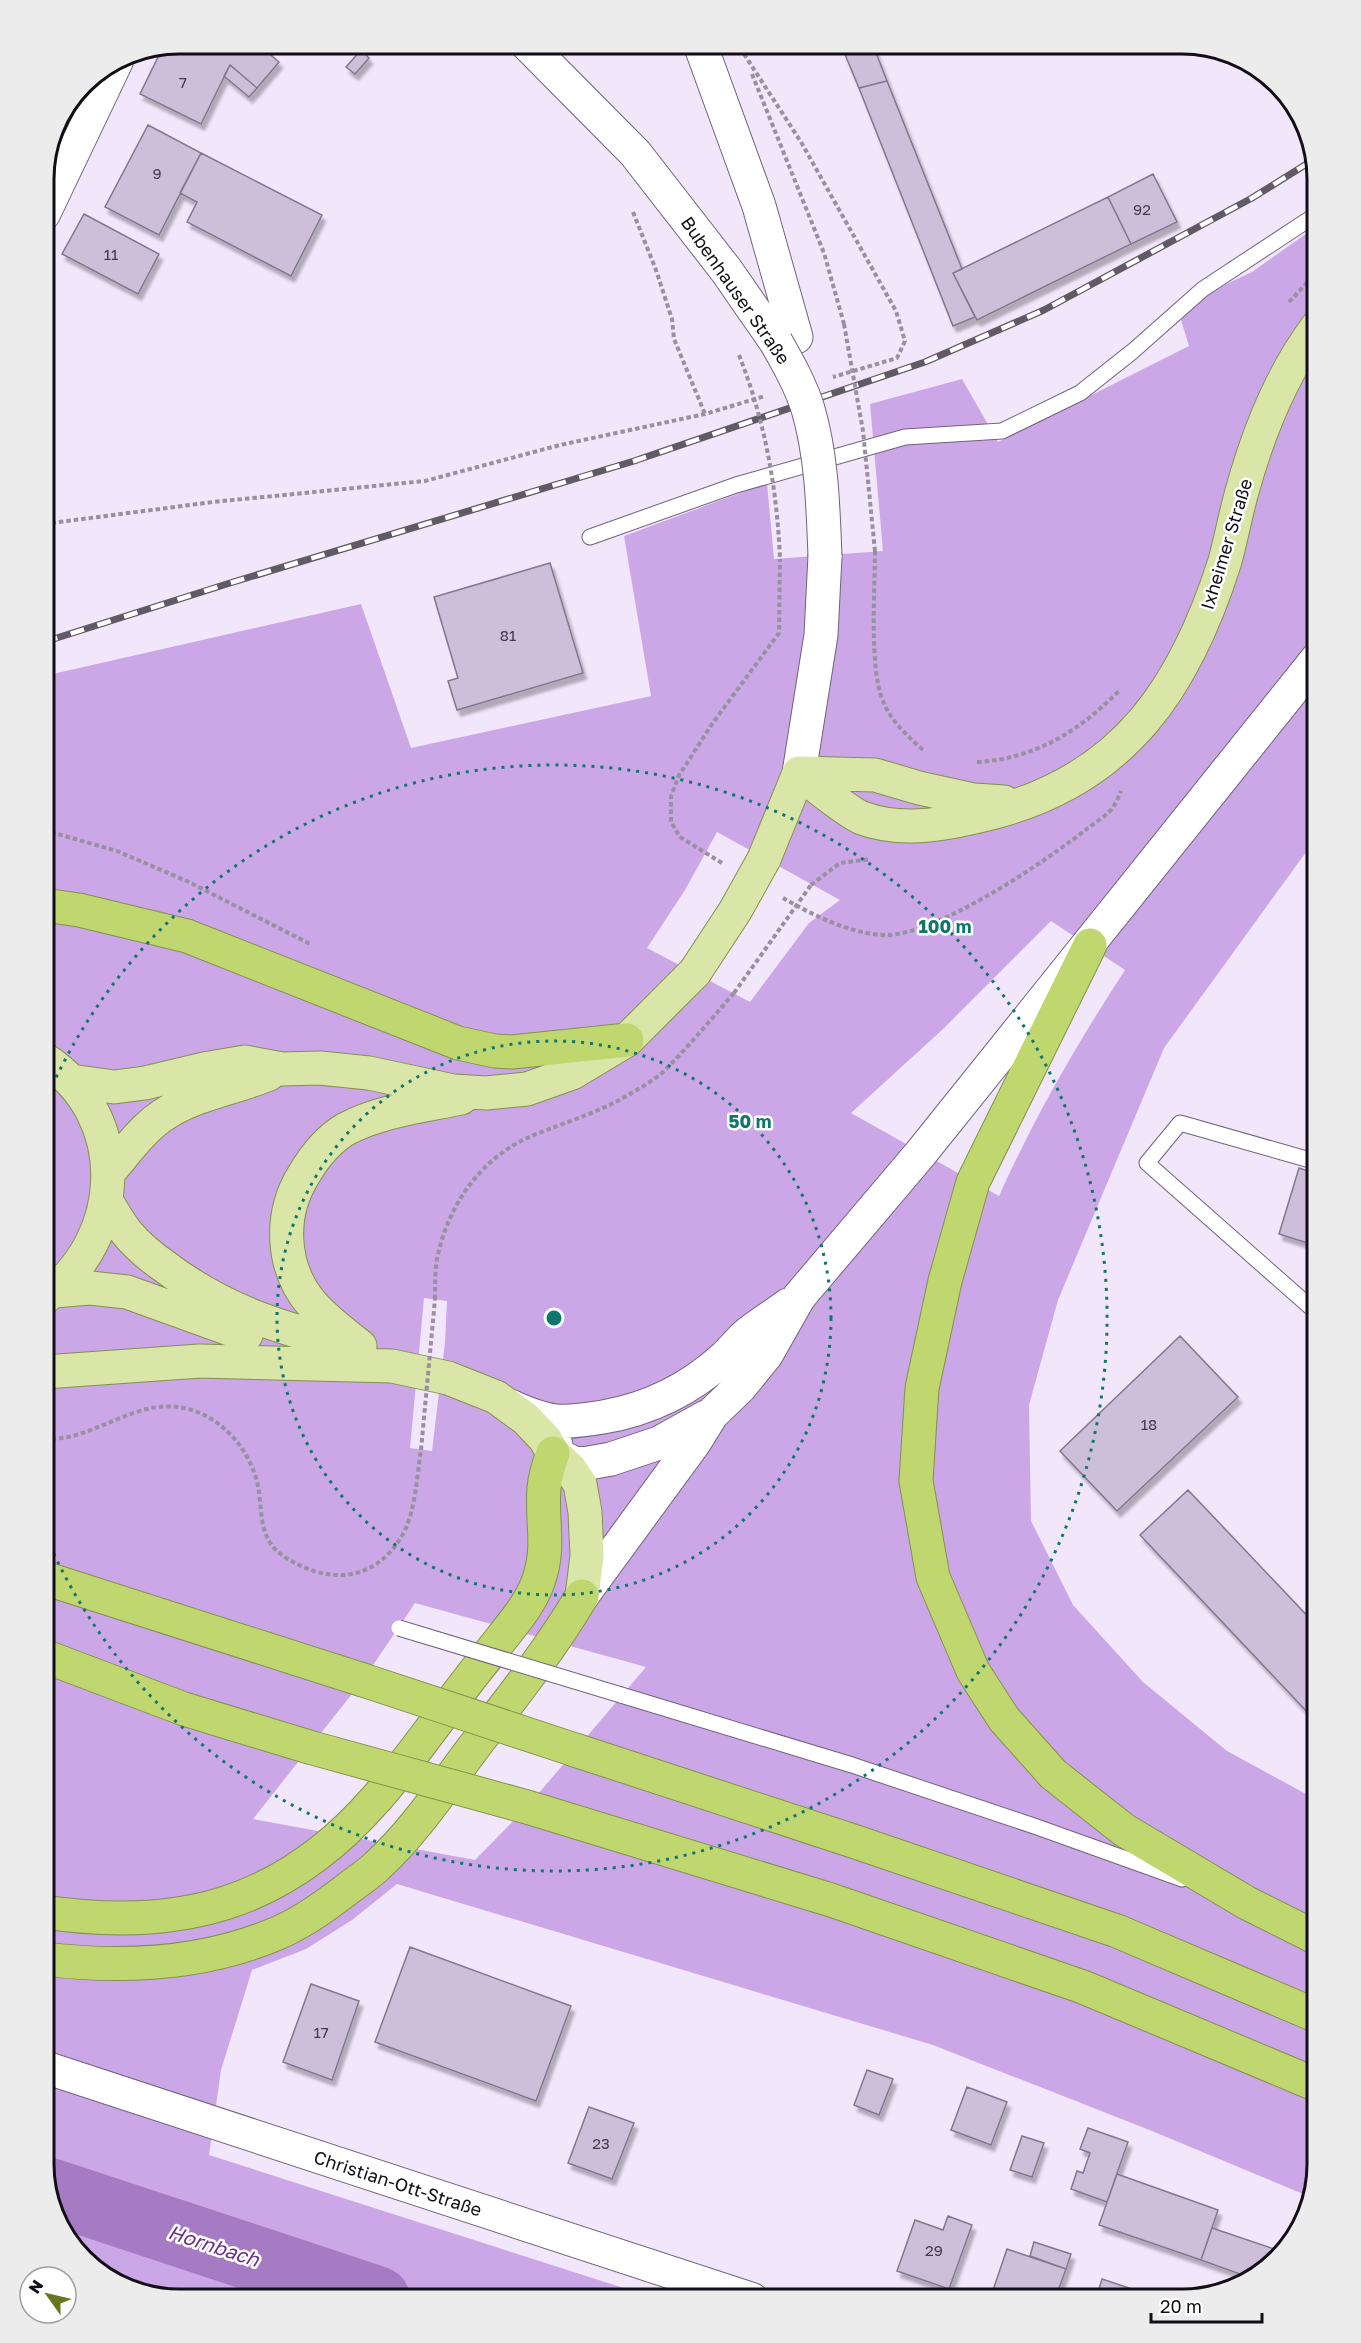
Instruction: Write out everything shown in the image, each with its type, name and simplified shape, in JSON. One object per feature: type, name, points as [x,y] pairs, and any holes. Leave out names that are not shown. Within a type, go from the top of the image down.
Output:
[{"type":"highway","points":[[54,907],[79,910],[187,936],[458,1043],[512,1052],[627,1040]]},
{"type":"highway","points":[[1090,945],[973,1182],[945,1281],[922,1388],[916,1481],[933,1577],[973,1671],[1004,1719],[1053,1774],[1124,1830],[1247,1903],[1307,1933]]},
{"type":"highway","points":[[54,1913],[100,1918],[143,1917],[175,1914],[235,1901],[263,1890],[290,1875],[342,1834],[375,1800],[526,1606],[544,1565],[547,1544],[544,1487],[553,1453]]},
{"type":"highway","points":[[54,1581],[856,1842],[1117,1931],[1307,2012]]},
{"type":"highway","points":[[54,1960],[93,1963],[144,1963],[190,1958],[233,1949],[270,1936],[305,1919],[378,1866],[411,1831],[558,1637],[582,1596]]},
{"type":"highway","points":[[54,1661],[184,1709],[309,1747],[527,1808],[831,1900],[1083,1987],[1307,2081]]},
{"type":"main road","name":"Bubenhauser Straße","points":[[537,54],[635,153],[726,270],[786,340]]},
{"type":"main road","points":[[392,1366],[360,1346],[310,1302],[293,1273],[286,1241],[286,1224],[295,1188],[317,1153],[345,1130],[390,1113],[486,1093],[527,1089],[572,1073],[627,1040],[695,972],[735,912],[764,859],[800,773],[821,635],[825,556],[823,496],[815,441],[786,340],[759,206],[704,54]]},
{"type":"main road","name":"Ixheimer Straße","points":[[800,773],[860,818],[916,826],[956,822],[1023,804],[1065,786],[1104,760],[1143,724],[1180,671],[1202,624],[1225,560],[1258,437],[1283,382],[1307,343]]},
{"type":"main road","points":[[582,1596],[694,1443],[712,1414],[740,1387],[766,1355],[799,1297],[921,1153],[1090,945],[1307,672]]},
{"type":"main road","name":"Ixheimer Straße","points":[[800,773],[875,774],[919,788],[974,800],[1023,804]]},
{"type":"main road","points":[[71,1081],[114,1087],[146,1083],[245,1062],[282,1069],[320,1068],[369,1073],[453,1091],[486,1093]]},
{"type":"main road","points":[[54,1067],[71,1081],[96,1122],[108,1187],[128,1234],[147,1252],[181,1279],[223,1304],[286,1330],[360,1346]]},
{"type":"main road","points":[[54,1290],[75,1270],[90,1249],[100,1226],[108,1187],[138,1137],[168,1111],[194,1099],[251,1082],[282,1069]]},
{"type":"main road","points":[[54,1294],[90,1288],[127,1292],[234,1330],[317,1364]]},
{"type":"main road","points":[[509,1406],[532,1416],[561,1423],[633,1411],[683,1390],[726,1356],[744,1337],[799,1297]]},
{"type":"main road","points":[[54,1371],[200,1361],[392,1366],[448,1378],[496,1397],[526,1419],[545,1439],[553,1453],[570,1469],[580,1484],[584,1501],[587,1556],[582,1596]]},
{"type":"main road","points":[[553,1453],[574,1463],[583,1464],[611,1459],[659,1443],[712,1414]]},
{"type":"main road","points":[[553,1453],[562,1433],[573,1422]]},
{"type":"street","points":[[54,193],[110,75]]},
{"type":"street","name":"Christian-Ott-Straße","points":[[54,2070],[721,2289]]},
{"type":"lane","points":[[590,537],[736,485],[905,437],[1002,431],[1080,393],[1133,351],[1203,289],[1307,221]]},
{"type":"lane","points":[[1307,1159],[1180,1123],[1147,1163],[1307,1304]]},
{"type":"lane","points":[[399,1628],[852,1765],[972,1805],[1247,1903]]},
{"type":"path","points":[[744,54],[824,253],[844,324],[863,432],[875,551],[875,646],[882,699],[893,720],[931,757]]},
{"type":"path","points":[[744,54],[801,142],[896,311],[905,341],[897,358],[830,378]]},
{"type":"path","points":[[631,206],[672,319],[674,339],[705,414]]},
{"type":"path","points":[[1286,308],[1307,282]]},
{"type":"path","points":[[726,865],[680,837],[670,822],[671,797],[678,777],[712,724],[779,633],[780,559],[775,485],[752,387],[739,355]]},
{"type":"path","points":[[54,523],[213,502],[425,481],[560,445],[705,414],[773,394]]},
{"type":"path","points":[[966,763],[1000,761],[1048,746],[1099,710],[1125,685]]},
{"type":"path","points":[[777,894],[808,912],[850,929],[886,935],[927,926],[1021,875],[1073,840],[1110,811],[1122,790]]},
{"type":"path","points":[[54,833],[128,855],[221,897],[314,945]]},
{"type":"path","points":[[734,993],[811,885]]},
{"type":"path","points":[[54,1438],[72,1437],[142,1410],[165,1406],[189,1409],[225,1429],[241,1446],[252,1463],[258,1485],[264,1530],[275,1550],[313,1572],[340,1577],[360,1573],[380,1563],[405,1529],[412,1503],[421,1450],[437,1260],[444,1233],[457,1203],[471,1180],[486,1164],[532,1136]]},
{"type":"shaded area","points":[[1307,233],[1307,851],[1164,1048],[1058,1300],[1029,1405],[1031,1521],[1073,1605],[1143,1682],[1227,1751],[1307,1795],[1307,2164],[1303,2194],[1152,2131],[933,2045],[397,1884],[352,1920],[306,1949],[252,1970],[221,2070],[209,2155],[627,2289],[171,2289],[155,2287],[124,2276],[97,2258],[75,2233],[58,2196],[54,2164],[54,674],[361,604],[411,748],[651,696],[624,536],[767,483],[774,559],[883,551],[870,404],[962,379],[998,442],[1189,346],[1177,307],[1252,272]],"holes":[[[717,832],[840,900],[809,923],[750,1002],[647,948],[685,890]],[[1051,921],[1125,970],[1058,1080],[999,1196],[851,1113],[942,1030]],[[424,1298],[447,1301],[445,1342],[432,1451],[410,1448]],[[415,1603],[646,1667],[527,1807],[475,1860],[253,1819],[363,1680]]]},
{"type":"building","points":[[270,54],[279,62],[257,88],[230,65],[201,124],[140,94],[159,56]]},
{"type":"building","points":[[357,54],[365,54],[369,58],[355,74],[346,67]]},
{"type":"building","points":[[845,54],[876,54],[887,81],[859,88]]},
{"type":"building","points":[[230,65],[257,88],[249,97],[224,76]]},
{"type":"building","points":[[887,81],[962,269],[953,273],[975,317],[953,326],[859,88]]},
{"type":"building","points":[[148,125],[201,153],[159,235],[105,207]]},
{"type":"building","points":[[201,153],[322,215],[291,276],[187,222],[197,202],[180,193]]},
{"type":"building","points":[[1153,174],[1177,222],[1131,244],[1108,197]]},
{"type":"building","points":[[1108,197],[1131,244],[977,320],[953,273]]},
{"type":"building","points":[[84,214],[159,254],[138,294],[62,254]]},
{"type":"building","points":[[550,563],[583,673],[457,710],[448,681],[458,678],[434,597]]},
{"type":"building","points":[[1299,1168],[1307,1171],[1307,1243],[1279,1234]]},
{"type":"building","points":[[1180,1336],[1238,1397],[1117,1511],[1060,1451]]},
{"type":"building","points":[[1188,1490],[1307,1615],[1307,1712],[1140,1535]]},
{"type":"building","points":[[410,1947],[571,2006],[536,2101],[375,2042]]},
{"type":"building","points":[[311,1984],[359,2001],[332,2080],[283,2062]]},
{"type":"building","points":[[867,2070],[893,2079],[879,2115],[854,2105]]},
{"type":"building","points":[[967,2087],[1007,2102],[991,2145],[951,2130]]},
{"type":"building","points":[[589,2107],[634,2123],[612,2179],[568,2163]]},
{"type":"building","points":[[1088,2128],[1128,2142],[1107,2202],[1071,2189],[1077,2171],[1083,2173],[1090,2153],[1080,2149]]},
{"type":"building","points":[[1022,2136],[1044,2143],[1032,2177],[1010,2170]]},
{"type":"building","points":[[1117,2174],[1218,2210],[1201,2260],[1099,2225]]},
{"type":"building","points":[[948,2216],[972,2225],[949,2289],[897,2271],[915,2220],[943,2230]]},
{"type":"building","points":[[1212,2228],[1273,2249],[1240,2274],[1201,2260]]},
{"type":"building","points":[[1034,2242],[1071,2254],[1066,2269],[1030,2256]]},
{"type":"building","points":[[1007,2249],[1066,2269],[1059,2289],[993,2289]]},
{"type":"building","points":[[1102,2279],[1132,2289],[1099,2289]]},
{"type":"waterway","name":"Hornbach","points":[[58,2193],[347,2289]]},
{"type":"railway","points":[[54,639],[634,461],[925,362],[1044,310],[1252,198],[1306,164]]}]
